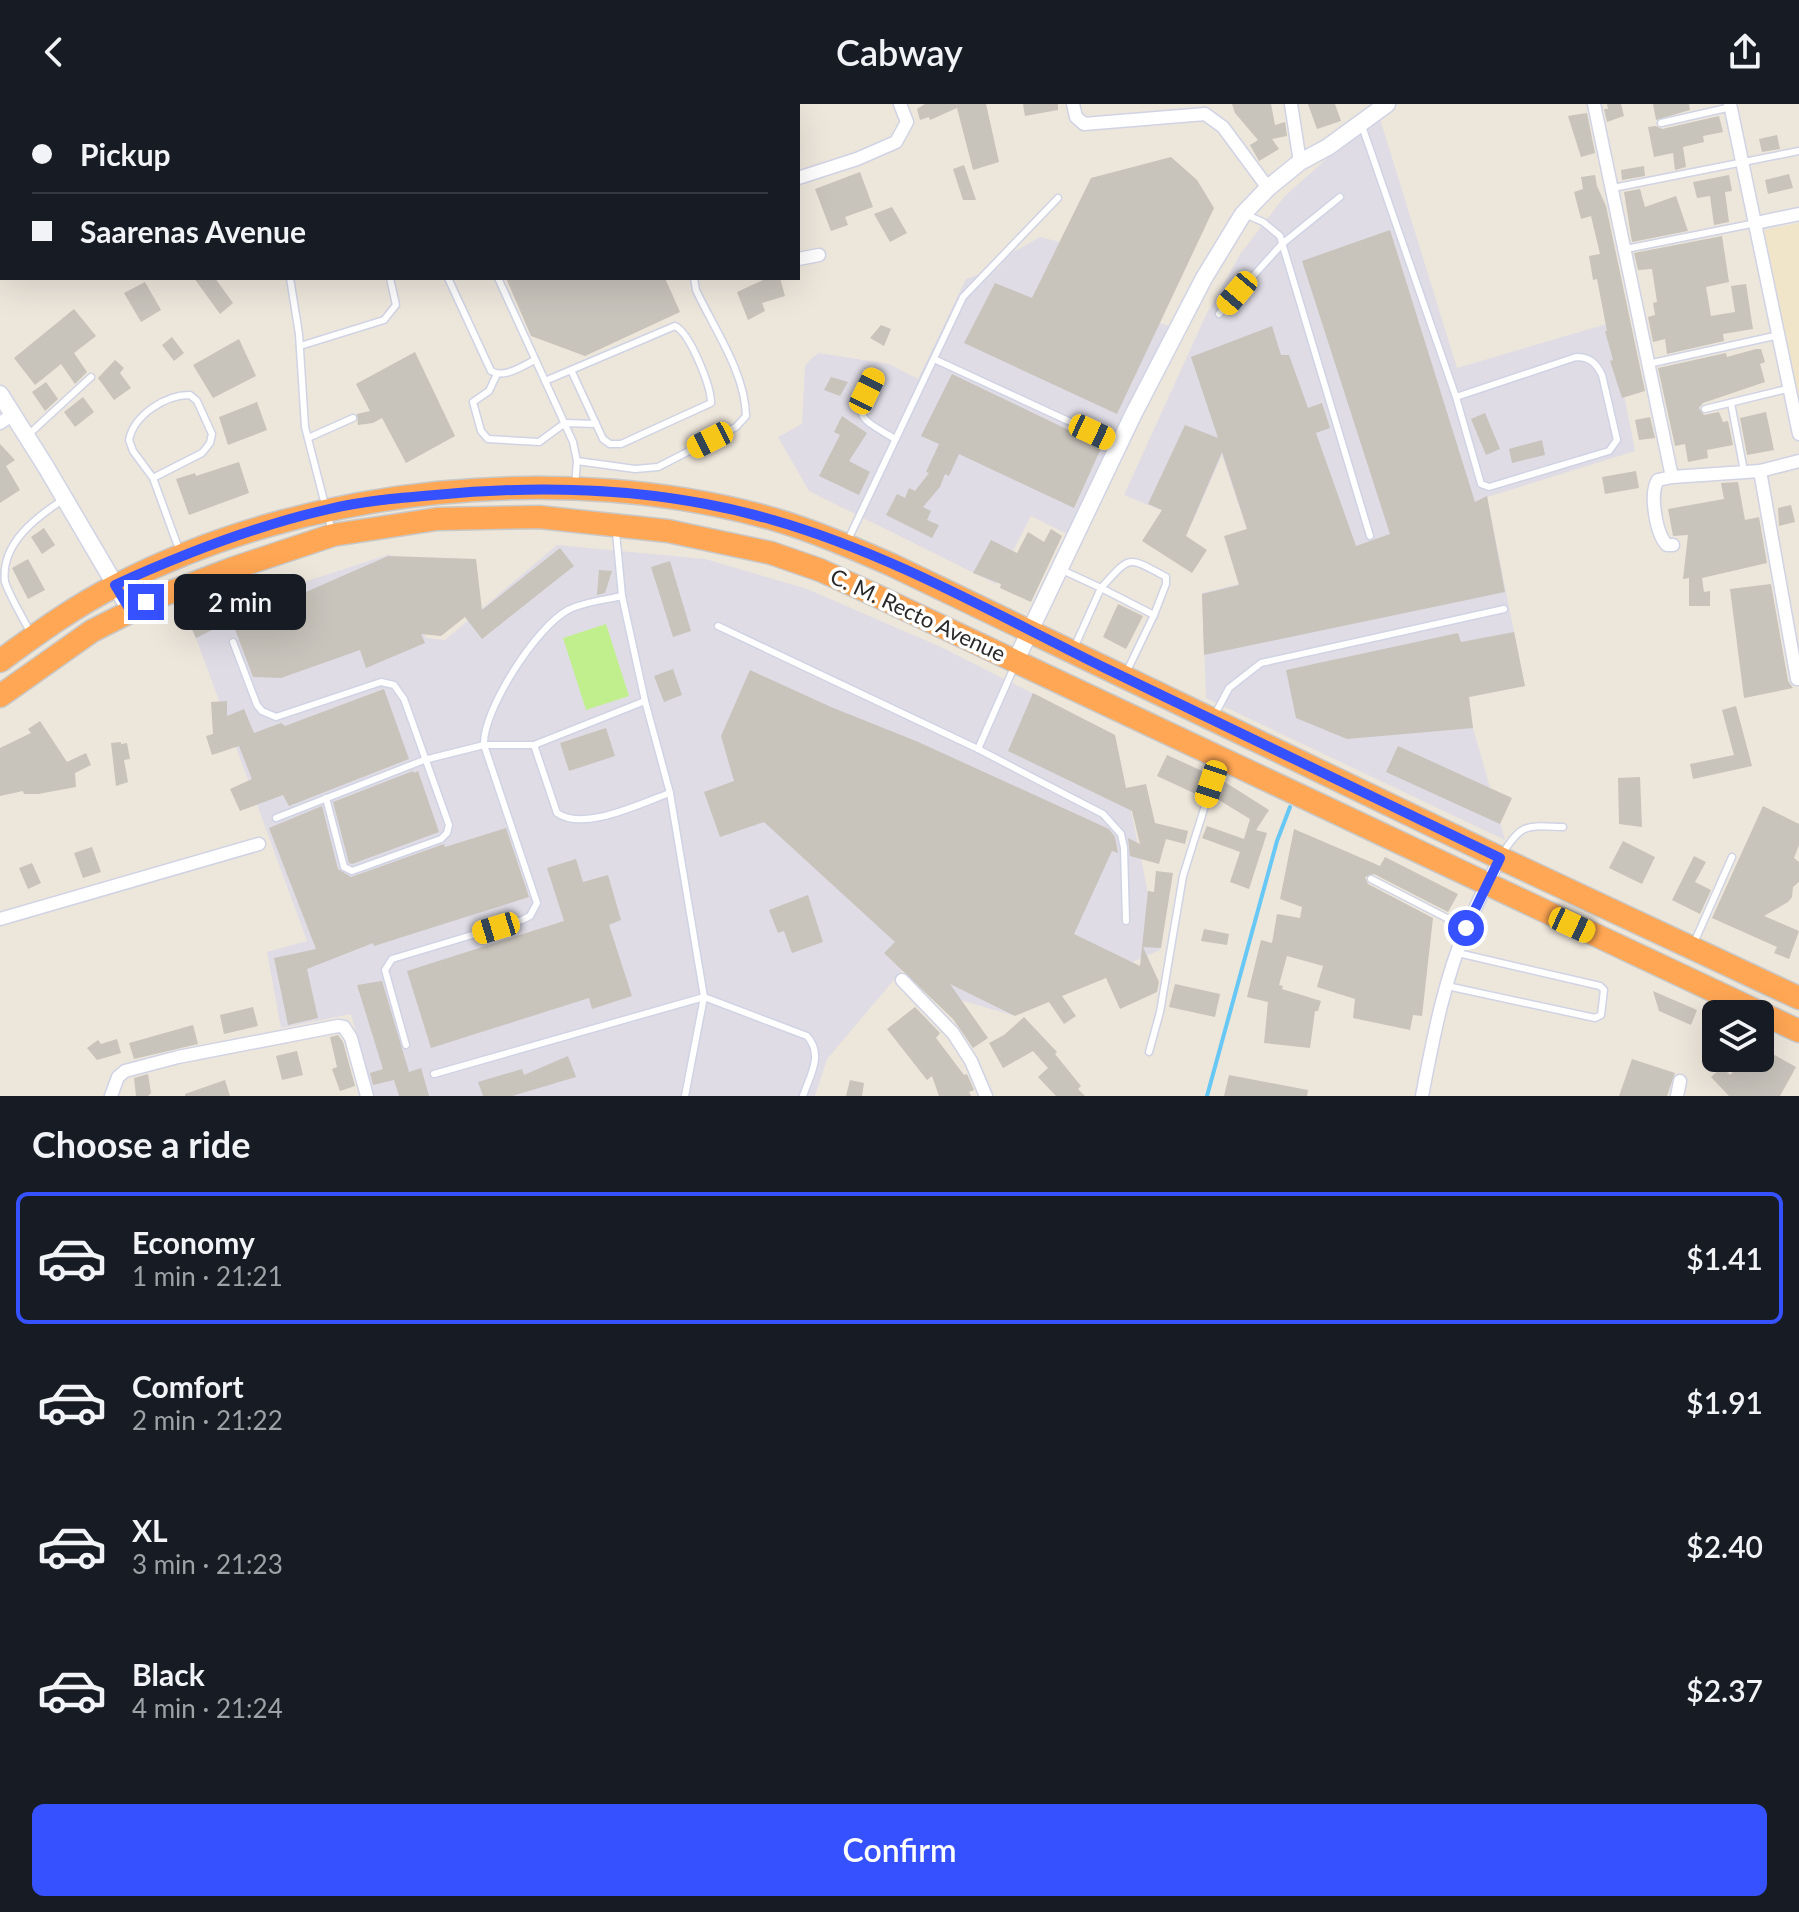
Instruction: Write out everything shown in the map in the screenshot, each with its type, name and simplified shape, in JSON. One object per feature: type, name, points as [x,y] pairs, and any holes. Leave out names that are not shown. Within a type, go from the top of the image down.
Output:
[{"type":"highway","name":"C. M. Recto Avenue","points":[[0,661],[115,585],[181,556],[327,509],[388,499],[486,490],[575,489],[674,498],[772,519],[846,545],[1799,998]]},
{"type":"highway","name":"C. M. Recto Avenue","points":[[0,696],[92,631],[130,610],[234,568],[333,535],[437,519],[489,516],[615,524],[702,537],[771,553],[820,570],[1799,1031]]},
{"type":"street","points":[[800,177],[857,159],[896,142],[907,122],[900,104]]},
{"type":"street","points":[[1073,104],[1076,117],[1084,124],[1169,110],[1213,118],[1268,188]]},
{"type":"street","points":[[1291,104],[1300,162]]},
{"type":"street","points":[[1594,104],[1672,477]]},
{"type":"street","points":[[1016,660],[1119,445],[1204,278],[1243,214],[1300,162],[1328,147],[1384,105]]},
{"type":"street","points":[[1731,106],[1799,434]]},
{"type":"street","points":[[1756,223],[1799,214]]},
{"type":"street","points":[[800,259],[819,255]]},
{"type":"street","points":[[0,394],[7,419],[27,436],[130,610]]},
{"type":"street","points":[[1673,545],[1667,545],[1661,538],[1653,488],[1658,480],[1760,471],[1799,461]]},
{"type":"street","points":[[1760,471],[1797,679]]},
{"type":"street","points":[[0,919],[259,844]]},
{"type":"street","points":[[1422,1096],[1447,986],[1466,928],[1500,858]]},
{"type":"street","points":[[902,980],[953,1033],[971,1061],[986,1096]]},
{"type":"street","points":[[111,1096],[118,1077],[125,1071],[178,1057],[338,1026],[344,1027],[351,1038],[367,1096]]},
{"type":"street","points":[[1677,1096],[1680,1081]]},
{"type":"lane","points":[[1661,123],[1731,106]]},
{"type":"lane","points":[[1361,122],[1456,397],[1478,479],[1485,487],[1609,451],[1617,440],[1602,375],[1598,366],[1586,357],[1576,357],[1456,397]]},
{"type":"lane","points":[[1613,188],[1799,151]]},
{"type":"lane","points":[[1219,314],[1282,244],[1340,197]]},
{"type":"lane","points":[[846,545],[963,297],[1058,198]]},
{"type":"lane","points":[[1243,214],[1263,222],[1277,233],[1282,244],[1370,536]]},
{"type":"lane","points":[[1625,249],[1756,223]]},
{"type":"lane","points":[[290,280],[300,346],[303,415],[333,535]]},
{"type":"lane","points":[[300,346],[384,320],[396,305],[390,280]]},
{"type":"lane","points":[[449,280],[484,358],[491,371],[497,374]]},
{"type":"lane","points":[[499,280],[565,423],[577,461],[575,489]]},
{"type":"lane","points":[[577,461],[635,469],[658,467],[736,427],[746,416],[746,400],[737,374],[696,290],[694,280]]},
{"type":"lane","points":[[545,381],[571,370],[675,326],[682,329],[711,393],[711,403],[621,444],[610,444],[603,439],[571,370]]},
{"type":"lane","points":[[1648,364],[1779,335]]},
{"type":"lane","points":[[934,359],[1119,445]]},
{"type":"lane","points":[[535,360],[497,374],[489,391],[473,402],[481,431],[488,439],[539,442],[565,423],[596,424]]},
{"type":"lane","points":[[875,375],[860,406],[860,415],[895,439]]},
{"type":"lane","points":[[27,436],[91,377]]},
{"type":"lane","points":[[1705,409],[1791,388]]},
{"type":"lane","points":[[153,478],[202,453],[210,443],[212,434],[197,401],[190,395],[171,398],[152,409],[140,417],[130,433],[130,446],[153,478],[181,556]]},
{"type":"lane","points":[[1731,403],[1744,471]]},
{"type":"lane","points":[[308,438],[353,418]]},
{"type":"lane","points":[[33,637],[3,579],[4,561],[14,535],[64,499]]},
{"type":"lane","points":[[615,524],[622,596],[645,701],[670,793],[704,997],[685,1096]]},
{"type":"lane","points":[[1072,652],[1101,588],[1122,564],[1137,561],[1166,577],[1166,584],[1125,677]]},
{"type":"lane","points":[[1059,568],[1154,615]]},
{"type":"lane","points":[[406,1045],[385,970],[387,964],[392,959],[522,920],[530,916],[537,903],[484,745],[493,706],[534,641],[549,625],[568,609],[622,596]]},
{"type":"lane","points":[[1212,720],[1229,688],[1261,663],[1504,609]]},
{"type":"lane","points":[[718,626],[978,749],[1103,814],[1121,834],[1126,921]]},
{"type":"lane","points":[[233,642],[257,705],[262,711],[276,717],[381,682],[394,685],[404,699],[449,825],[447,833],[441,839],[352,871],[344,867],[326,798]]},
{"type":"lane","points":[[978,749],[1016,660]]},
{"type":"lane","points":[[276,818],[424,760],[484,745],[534,745],[645,701]]},
{"type":"lane","points":[[534,745],[551,799],[557,813],[564,818],[573,821],[598,818],[670,793]]},
{"type":"lane","points":[[1149,1052],[1160,1012],[1183,876],[1220,758]]},
{"type":"lane","points":[[1500,858],[1517,832],[1528,827],[1563,827]]},
{"type":"lane","points":[[1691,949],[1732,857]]},
{"type":"lane","points":[[1371,879],[1466,928]]},
{"type":"lane","points":[[1447,986],[1595,1018],[1601,1015],[1604,990],[1600,986],[1458,953]]},
{"type":"lane","points":[[434,1074],[704,997],[807,1036],[815,1045],[817,1056],[803,1096]]},
{"type":"shaded area","points":[[1380,119],[1457,368],[1610,323],[1635,451],[1487,497],[1525,686],[1469,697],[1473,728],[1505,840],[1206,698],[1202,593],[1263,578],[1222,455],[1192,523],[1124,495],[1206,315],[1241,253],[1285,196],[1324,161]]},
{"type":"shaded area","points":[[1799,223],[1799,405],[1757,232]]},
{"type":"shaded area","points":[[1040,237],[1068,244],[1141,316],[1177,329],[1077,539],[1031,516],[996,584],[809,491],[778,437],[802,424],[805,366],[812,358],[819,353],[889,364],[918,379],[966,279],[999,268],[1006,256]]},
{"type":"shaded area","points":[[557,545],[705,559],[807,589],[943,648],[1115,735],[1160,950],[1012,1015],[950,997],[910,961],[827,1059],[815,1096],[374,1096],[351,1014],[281,1028],[267,952],[307,941],[188,616],[390,554],[426,638],[445,640]]},
{"type":"green space","points":[[606,624],[629,696],[586,710],[563,638]]},
{"type":"building","points":[[925,104],[986,104],[999,162],[973,170],[957,108],[930,120],[929,117],[920,120],[917,109]]},
{"type":"building","points":[[1023,104],[1058,104],[1058,110],[1025,116]]},
{"type":"building","points":[[1232,104],[1271,104],[1275,125],[1285,122],[1287,136],[1272,139],[1279,149],[1259,161],[1250,145],[1258,140],[1235,113]]},
{"type":"building","points":[[1308,104],[1335,104],[1341,121],[1317,129]]},
{"type":"building","points":[[1607,104],[1621,104],[1624,116],[1607,122],[1604,109],[1608,109]]},
{"type":"building","points":[[1653,104],[1689,104],[1690,110],[1656,120]]},
{"type":"building","points":[[1587,113],[1595,153],[1581,157],[1568,116]]},
{"type":"building","points":[[1719,116],[1723,132],[1703,136],[1704,142],[1683,147],[1686,167],[1675,170],[1673,153],[1654,157],[1648,127],[1662,129]]},
{"type":"building","points":[[1777,135],[1780,149],[1762,152],[1759,139]]},
{"type":"building","points":[[1171,157],[1197,180],[1214,208],[1117,414],[964,343],[995,283],[1032,298],[1091,178]]},
{"type":"building","points":[[964,165],[976,200],[963,200],[953,169]]},
{"type":"building","points":[[1644,166],[1645,176],[1622,180],[1621,170]]},
{"type":"building","points":[[860,172],[873,207],[845,217],[848,225],[831,231],[815,189]]},
{"type":"building","points":[[1789,174],[1793,188],[1768,194],[1765,180]]},
{"type":"building","points":[[1595,175],[1606,206],[1645,391],[1622,398],[1610,361],[1613,360],[1597,279],[1593,280],[1589,256],[1600,254],[1591,216],[1581,219],[1574,192],[1583,189],[1581,177]]},
{"type":"building","points":[[1729,175],[1732,191],[1725,192],[1729,222],[1714,225],[1710,196],[1697,198],[1693,182]]},
{"type":"building","points":[[1640,189],[1645,207],[1676,196],[1688,231],[1632,242],[1624,192]]},
{"type":"building","points":[[892,207],[907,233],[890,242],[874,214]]},
{"type":"building","points":[[1390,230],[1475,502],[1487,496],[1505,592],[1204,655],[1202,594],[1239,585],[1224,536],[1247,529],[1222,452],[1186,536],[1207,550],[1192,573],[1142,541],[1162,510],[1148,504],[1185,425],[1218,438],[1191,357],[1272,326],[1281,355],[1289,355],[1308,408],[1322,403],[1330,428],[1316,433],[1356,546],[1390,534],[1302,261]]},
{"type":"building","points":[[1722,236],[1729,282],[1706,287],[1711,316],[1735,312],[1731,286],[1746,284],[1753,329],[1723,334],[1724,341],[1667,354],[1665,339],[1653,342],[1648,317],[1655,315],[1653,303],[1657,302],[1652,269],[1638,270],[1634,253]]},
{"type":"building","points":[[195,280],[216,280],[233,303],[220,314]]},
{"type":"building","points":[[507,280],[666,280],[680,312],[585,356],[531,336]]},
{"type":"building","points":[[763,280],[781,280],[785,296],[762,303],[765,311],[748,320],[737,292]]},
{"type":"building","points":[[145,282],[161,310],[141,322],[124,293]]},
{"type":"building","points":[[74,309],[96,336],[74,353],[87,372],[75,384],[61,364],[35,385],[14,358]]},
{"type":"building","points":[[881,325],[891,329],[884,346],[870,338]]},
{"type":"building","points":[[172,337],[184,353],[174,361],[162,345]]},
{"type":"building","points":[[239,339],[256,376],[213,398],[193,365]]},
{"type":"building","points":[[1761,349],[1765,362],[1760,364],[1765,382],[1703,403],[1699,408],[1704,415],[1719,412],[1723,422],[1728,421],[1733,445],[1707,450],[1708,458],[1688,462],[1685,444],[1675,446],[1658,368]]},
{"type":"building","points":[[415,352],[455,436],[406,463],[382,418],[358,425],[357,414],[370,411],[356,384]]},
{"type":"building","points":[[115,360],[124,368],[120,373],[131,388],[114,400],[98,378]]},
{"type":"building","points":[[952,374],[1102,446],[1074,508],[959,454],[949,476],[945,474],[940,487],[923,507],[931,511],[927,520],[939,525],[932,538],[886,515],[897,494],[905,498],[909,488],[915,491],[929,473],[926,472],[939,444],[921,436]]},
{"type":"building","points":[[831,377],[848,382],[840,396],[824,390]]},
{"type":"building","points":[[46,382],[58,399],[45,411],[32,392]]},
{"type":"building","points":[[83,397],[94,412],[75,427],[64,412]]},
{"type":"building","points":[[257,402],[267,430],[228,445],[219,417]]},
{"type":"building","points":[[1766,412],[1774,450],[1747,455],[1740,418]]},
{"type":"building","points":[[1485,413],[1500,449],[1486,455],[1471,419]]},
{"type":"building","points":[[842,416],[867,433],[849,461],[870,472],[859,495],[819,476],[840,435],[834,432]]},
{"type":"building","points":[[1650,417],[1655,438],[1639,440],[1635,420]]},
{"type":"building","points":[[1542,440],[1545,455],[1512,463],[1509,449]]},
{"type":"building","points":[[0,444],[15,460],[6,466],[20,490],[0,503]]},
{"type":"building","points":[[239,462],[249,493],[189,515],[176,479]]},
{"type":"building","points":[[1636,471],[1639,488],[1605,494],[1602,477]]},
{"type":"building","points":[[1738,482],[1745,520],[1759,517],[1767,563],[1702,578],[1704,592],[1710,591],[1710,606],[1689,606],[1689,578],[1683,579],[1688,535],[1673,536],[1668,509],[1724,499],[1721,483]]},
{"type":"building","points":[[1791,505],[1795,522],[1779,526],[1778,508]]},
{"type":"building","points":[[44,528],[55,545],[42,554],[31,537]]},
{"type":"building","points":[[1051,529],[1062,536],[1031,602],[1000,588],[1001,584],[973,573],[991,540],[1017,553],[1028,532],[1044,542]]},
{"type":"building","points":[[560,548],[574,566],[482,639],[465,617],[441,636],[421,634],[425,643],[366,668],[360,650],[281,678],[253,677],[233,624],[388,556],[476,559],[482,610]]},
{"type":"building","points":[[28,559],[45,590],[28,599],[12,568]]},
{"type":"building","points":[[670,561],[691,631],[673,637],[651,567]]},
{"type":"building","points":[[599,570],[612,571],[605,593],[597,595]]},
{"type":"building","points":[[1771,584],[1788,681],[1793,688],[1744,698],[1730,589]]},
{"type":"building","points":[[1118,604],[1143,616],[1126,649],[1103,637]]},
{"type":"building","points":[[209,613],[216,628],[196,638],[189,623]]},
{"type":"building","points":[[1514,632],[1525,686],[1469,697],[1473,728],[1347,739],[1296,718],[1286,670],[1458,633],[1461,642]]},
{"type":"building","points":[[673,669],[682,695],[664,702],[654,676]]},
{"type":"building","points":[[750,670],[1109,829],[1115,837],[1118,853],[1112,851],[1074,934],[1140,966],[1148,891],[1154,892],[1156,871],[1173,873],[1161,948],[1143,947],[1159,982],[1157,992],[1120,1009],[1106,978],[1062,996],[1076,1016],[1064,1024],[1049,1002],[1015,1016],[950,984],[988,1038],[973,1048],[953,1019],[884,953],[895,942],[764,822],[720,837],[704,792],[734,781],[721,736]]},
{"type":"building","points":[[384,689],[409,759],[289,806],[283,795],[240,811],[230,789],[252,779],[239,746],[212,755],[206,736],[213,734],[211,702],[227,701],[227,716],[244,709],[254,733],[281,723],[285,726]]},
{"type":"building","points":[[1033,693],[1115,735],[1126,788],[1146,784],[1155,823],[1188,831],[1185,844],[1166,839],[1159,864],[1130,856],[1128,838],[1140,844],[1132,811],[1008,751]]},
{"type":"building","points":[[1736,706],[1752,766],[1693,779],[1690,764],[1734,755],[1722,710]]},
{"type":"building","points":[[40,721],[67,762],[86,753],[91,765],[75,773],[76,787],[38,794],[24,794],[23,791],[0,796],[0,748],[31,733],[28,729]]},
{"type":"building","points":[[606,728],[615,756],[569,771],[560,743]]},
{"type":"building","points":[[111,743],[127,743],[130,759],[124,760],[128,782],[116,786]]},
{"type":"building","points":[[1398,746],[1512,798],[1500,824],[1386,772]]},
{"type":"building","points":[[1167,755],[1209,774],[1204,790],[1201,788],[1198,795],[1157,776]]},
{"type":"building","points":[[418,771],[439,832],[349,863],[333,802]]},
{"type":"building","points":[[1640,777],[1642,827],[1619,824],[1618,778]]},
{"type":"building","points":[[1220,779],[1269,810],[1256,830],[1267,833],[1249,889],[1230,882],[1240,852],[1202,838],[1207,826],[1244,839],[1250,819],[1214,797]]},
{"type":"building","points":[[322,806],[338,869],[351,877],[444,844],[445,847],[506,828],[529,897],[374,946],[373,943],[307,969],[318,1018],[288,1025],[274,958],[316,949],[269,828]]},
{"type":"building","points":[[1763,806],[1799,824],[1799,845],[1794,858],[1799,862],[1799,882],[1793,887],[1788,902],[1764,916],[1799,931],[1789,959],[1774,953],[1777,947],[1712,918]]},
{"type":"building","points":[[1294,829],[1380,866],[1385,857],[1458,894],[1448,912],[1374,874],[1365,877],[1368,884],[1433,918],[1422,1016],[1413,1015],[1410,1030],[1353,1018],[1355,999],[1317,987],[1323,966],[1287,956],[1279,985],[1283,986],[1282,989],[1321,1001],[1318,1011],[1315,1011],[1310,1048],[1264,1043],[1268,1002],[1247,997],[1261,940],[1272,943],[1277,914],[1300,918],[1302,907],[1280,899]]},
{"type":"building","points":[[1623,841],[1655,857],[1642,884],[1609,868]]},
{"type":"building","points":[[92,847],[101,872],[83,878],[74,853]]},
{"type":"building","points":[[1694,856],[1706,862],[1695,882],[1711,890],[1700,914],[1672,900]]},
{"type":"building","points":[[576,859],[583,882],[608,875],[621,920],[609,925],[632,996],[592,1009],[589,998],[431,1048],[407,971],[564,921],[547,868]]},
{"type":"building","points":[[32,863],[41,883],[28,889],[19,868]]},
{"type":"building","points":[[808,895],[823,942],[792,953],[784,931],[778,933],[769,910]]},
{"type":"building","points":[[1204,929],[1229,934],[1227,945],[1201,941]]},
{"type":"building","points":[[382,981],[409,1072],[421,1068],[429,1096],[399,1096],[394,1080],[373,1085],[370,1073],[383,1069],[357,985]]},
{"type":"building","points":[[1175,984],[1220,994],[1215,1017],[1169,1007]]},
{"type":"building","points":[[1653,991],[1697,1010],[1691,1025],[1659,1011]]},
{"type":"building","points":[[253,1007],[258,1026],[224,1034],[220,1015]]},
{"type":"building","points":[[915,1007],[940,1033],[936,1038],[964,1075],[967,1074],[974,1090],[969,1092],[971,1096],[939,1096],[932,1076],[927,1080],[887,1029]]},
{"type":"building","points":[[1024,1017],[1057,1052],[1055,1054],[1081,1086],[1078,1089],[1085,1096],[1056,1096],[1038,1077],[1048,1068],[1033,1051],[1003,1068],[989,1043],[1004,1035]]},
{"type":"building","points":[[193,1025],[198,1044],[134,1059],[129,1043]]},
{"type":"building","points":[[338,1035],[343,1042],[355,1086],[340,1091],[332,1069],[337,1067],[330,1037]]},
{"type":"building","points":[[117,1039],[121,1053],[97,1060],[87,1048],[98,1040],[101,1044]]},
{"type":"building","points":[[297,1051],[303,1075],[282,1080],[276,1056]]},
{"type":"building","points":[[1774,1055],[1796,1067],[1780,1096],[1729,1096],[1711,1077],[1716,1072],[1730,1075],[1733,1072],[1774,1072]]},
{"type":"building","points":[[568,1056],[576,1077],[512,1096],[483,1096],[478,1082],[522,1069],[524,1075]]},
{"type":"building","points":[[1632,1059],[1675,1073],[1667,1096],[1619,1096]]},
{"type":"building","points":[[148,1074],[151,1093],[136,1096],[134,1078]]},
{"type":"building","points":[[1229,1075],[1308,1090],[1307,1096],[1224,1096]]},
{"type":"building","points":[[225,1080],[230,1096],[185,1096],[185,1094]]},
{"type":"building","points":[[850,1080],[864,1083],[862,1096],[846,1096]]},
{"type":"waterway","points":[[1207,1096],[1277,841],[1290,807]]},
{"type":"route","points":[[146,602],[130,610],[115,585],[181,556],[282,521],[327,509],[388,499],[486,490],[600,490],[674,498],[772,519],[846,545],[942,588],[1500,858],[1466,928]]}]
